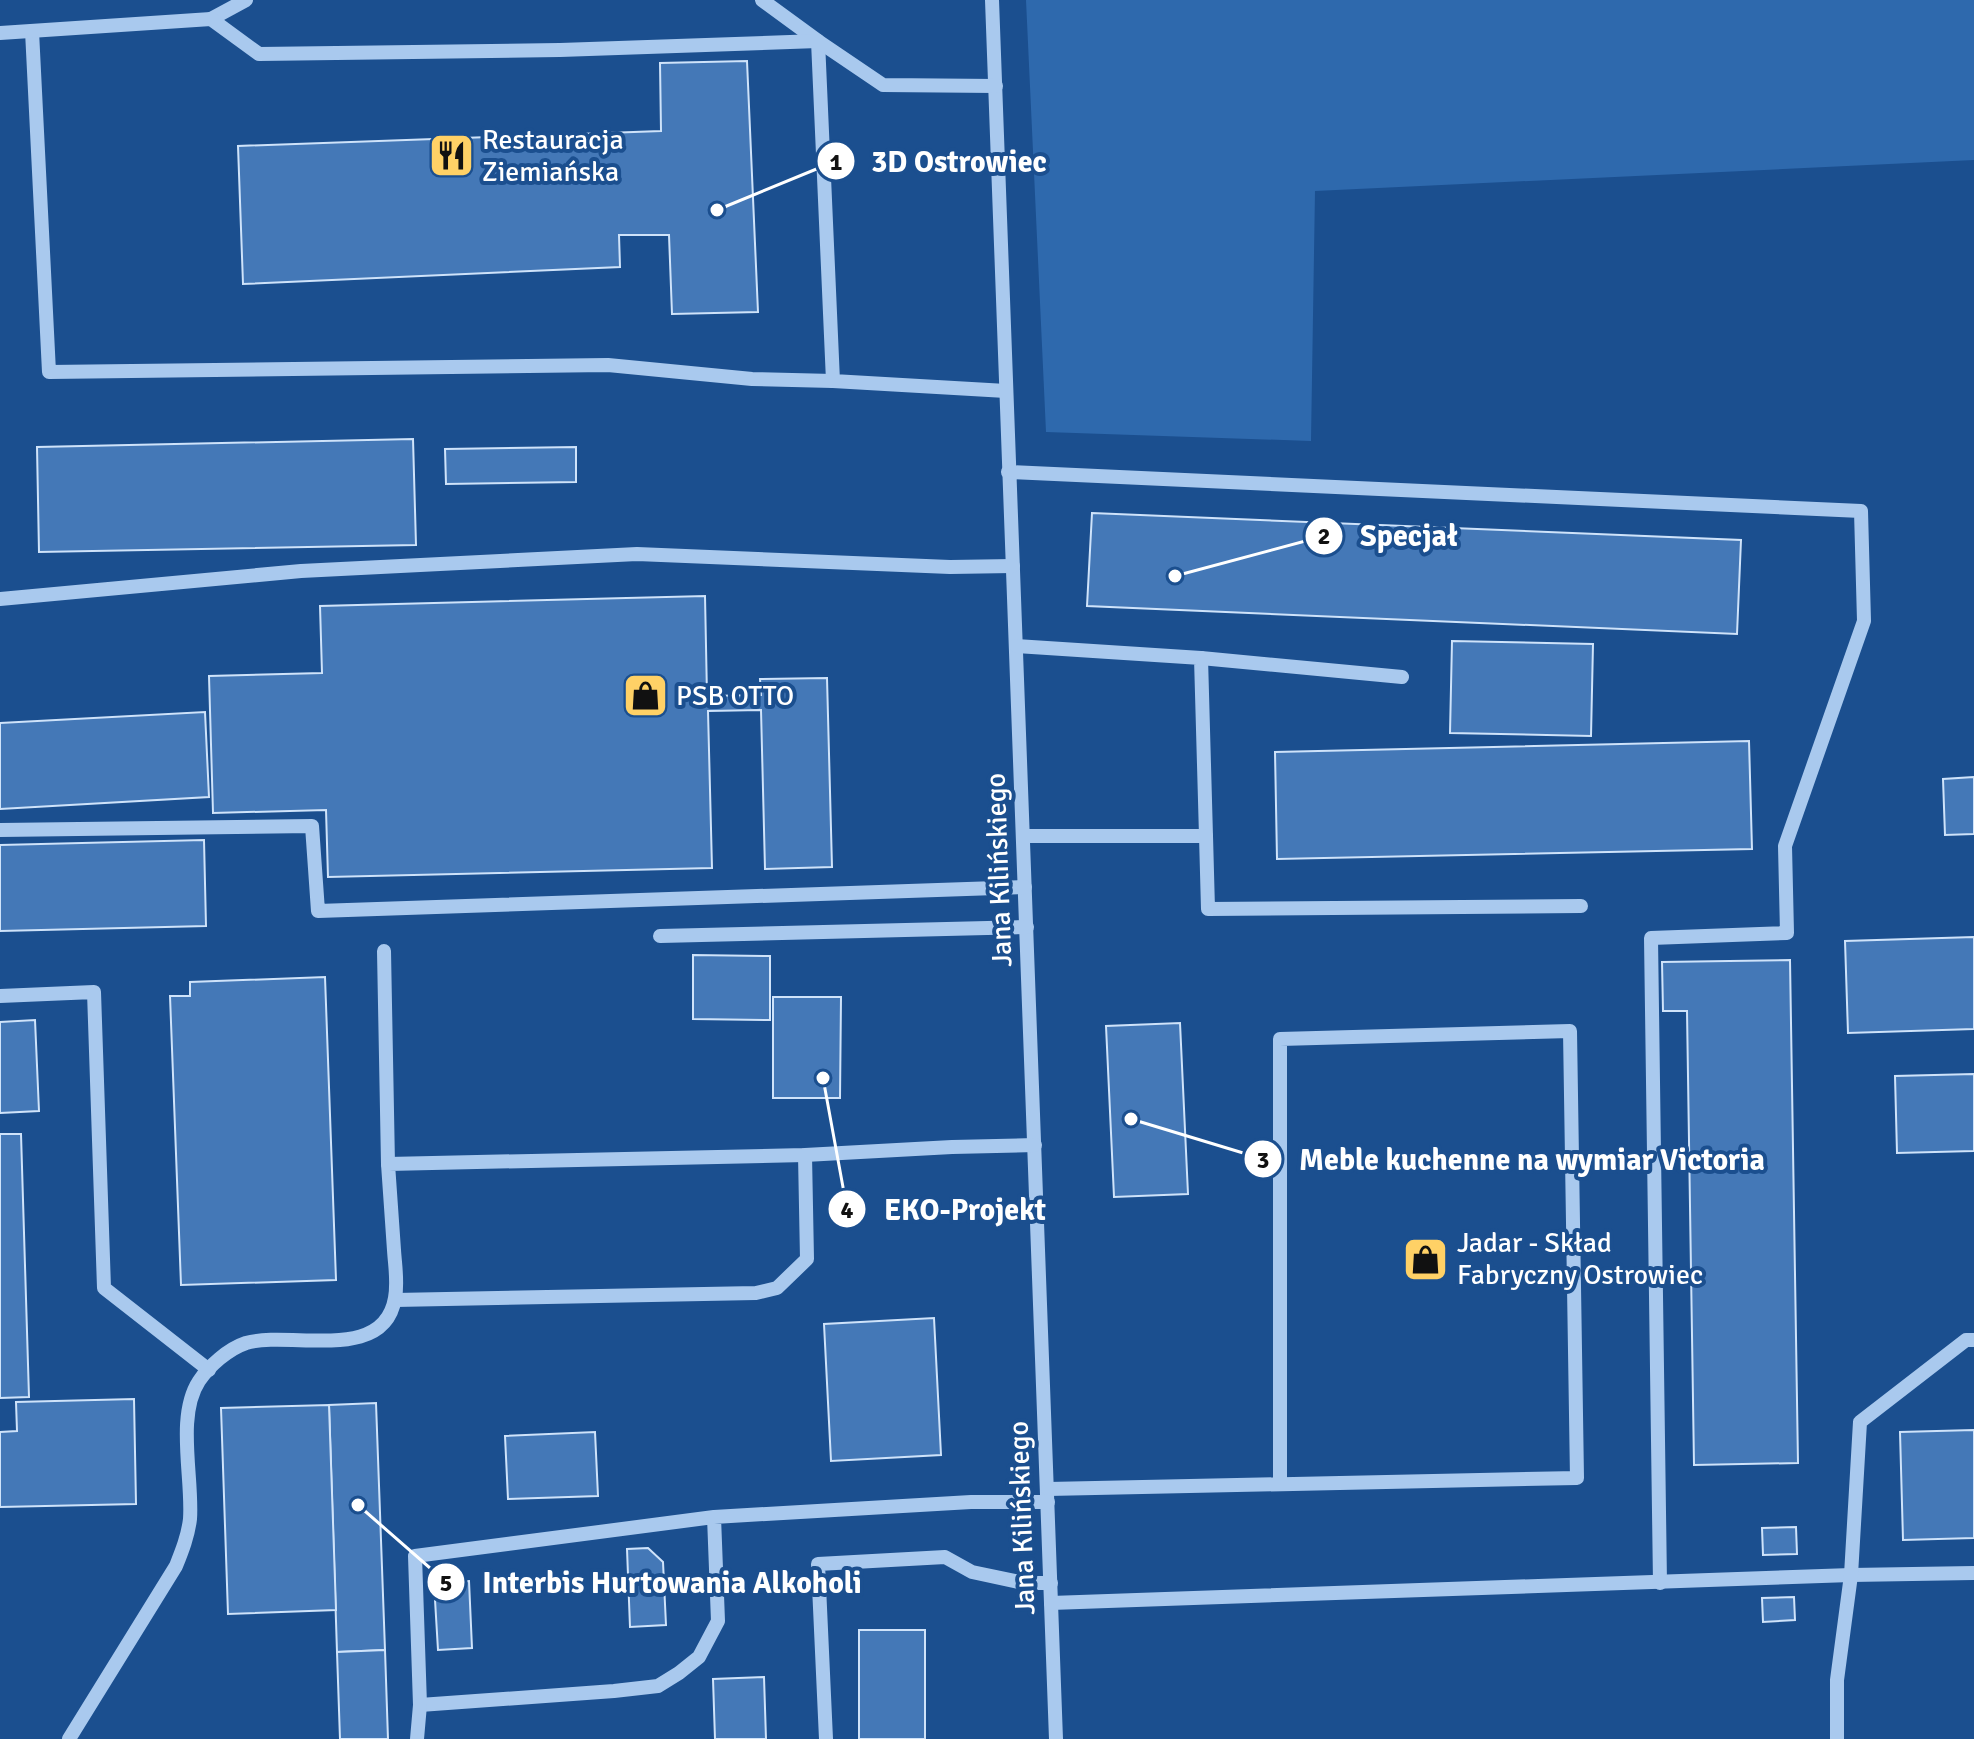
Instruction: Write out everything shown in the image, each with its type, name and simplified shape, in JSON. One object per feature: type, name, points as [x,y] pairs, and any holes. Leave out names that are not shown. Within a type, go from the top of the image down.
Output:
[{"type":"street","points":[[0,33],[211,19],[246,0]]},
{"type":"street","points":[[762,0],[883,85],[996,86]]},
{"type":"street","name":"Jana Kilińskiego","points":[[992,0],[1056,1739]]},
{"type":"street","points":[[211,19],[259,54],[560,50],[818,41]]},
{"type":"street","points":[[32,31],[49,372],[608,365],[752,379],[1006,391]]},
{"type":"street","points":[[818,41],[833,381]]},
{"type":"street","points":[[1008,472],[1861,511],[1864,621],[1785,846],[1787,933],[1651,938],[1660,1583]]},
{"type":"street","points":[[0,599],[301,571],[637,554],[950,567],[1013,566]]},
{"type":"street","points":[[1016,646],[1201,658],[1402,677]]},
{"type":"street","points":[[1201,658],[1208,909],[1581,906]]},
{"type":"street","points":[[0,830],[312,826],[318,911],[1025,887]]},
{"type":"street","points":[[1023,836],[1206,836]]},
{"type":"street","points":[[660,936],[1027,927]]},
{"type":"street","points":[[69,1739],[176,1566],[183,1549],[188,1535],[190,1510],[188,1407],[200,1379],[218,1360],[245,1344],[362,1338],[383,1326],[395,1300],[388,1164],[384,951]]},
{"type":"street","points":[[0,996],[94,992],[104,1288],[209,1370]]},
{"type":"street","points":[[417,1739],[420,1705],[415,1556],[714,1517],[1280,1483],[1577,1478],[1570,1031],[1280,1039],[1280,1483]]},
{"type":"street","points":[[388,1164],[805,1155],[1035,1145]]},
{"type":"street","points":[[395,1300],[756,1293],[777,1288],[807,1259],[805,1155]]},
{"type":"street","points":[[1837,1739],[1837,1680],[1851,1575],[1860,1422],[1966,1340],[1974,1340]]},
{"type":"street","points":[[420,1705],[658,1686],[679,1673],[699,1657],[718,1621],[714,1517]]},
{"type":"street","points":[[826,1739],[818,1564],[945,1557],[972,1572],[1024,1583],[1051,1583]]},
{"type":"street","points":[[1051,1603],[1974,1573]]},
{"type":"shaded area","points":[[1026,0],[1974,0],[1974,160],[1315,191],[1311,441],[1046,432]]},
{"type":"building","points":[[747,61],[758,312],[672,314],[669,235],[619,235],[620,267],[243,284],[238,146],[661,131],[660,63]]},
{"type":"building","points":[[413,439],[416,545],[39,552],[37,447]]},
{"type":"building","points":[[576,447],[576,482],[446,484],[445,449]]},
{"type":"building","points":[[1092,513],[1741,540],[1737,634],[1087,606]]},
{"type":"building","points":[[705,596],[707,696],[761,695],[760,679],[827,678],[832,867],[765,869],[761,710],[708,711],[712,868],[328,877],[326,810],[213,813],[209,676],[322,673],[320,606]]},
{"type":"building","points":[[1452,641],[1593,644],[1591,736],[1450,733]]},
{"type":"building","points":[[205,712],[209,797],[0,809],[0,723]]},
{"type":"building","points":[[1749,741],[1752,849],[1277,859],[1275,752]]},
{"type":"building","points":[[1974,777],[1974,834],[1945,835],[1943,779]]},
{"type":"building","points":[[204,840],[206,926],[0,931],[0,845]]},
{"type":"building","points":[[1974,937],[1974,1029],[1848,1033],[1845,941]]},
{"type":"building","points":[[693,955],[770,956],[770,1020],[693,1019]]},
{"type":"building","points":[[1790,960],[1798,1463],[1694,1465],[1687,1011],[1663,1011],[1662,962]]},
{"type":"building","points":[[325,977],[336,1280],[181,1285],[170,996],[190,996],[190,982]]},
{"type":"building","points":[[773,997],[841,997],[840,1098],[773,1098]]},
{"type":"building","points":[[35,1020],[39,1111],[0,1113],[0,1022]]},
{"type":"building","points":[[1180,1023],[1188,1194],[1114,1197],[1106,1026]]},
{"type":"building","points":[[1974,1074],[1974,1151],[1897,1153],[1895,1076]]},
{"type":"building","points":[[0,1134],[21,1134],[29,1397],[0,1398]]},
{"type":"building","points":[[934,1318],[941,1455],[831,1461],[824,1324]]},
{"type":"building","points":[[134,1399],[136,1504],[0,1507],[0,1432],[17,1431],[16,1402]]},
{"type":"building","points":[[376,1403],[385,1650],[337,1652],[329,1405]]},
{"type":"building","points":[[329,1405],[336,1610],[228,1614],[221,1408]]},
{"type":"building","points":[[1974,1430],[1974,1538],[1903,1540],[1900,1432]]},
{"type":"building","points":[[595,1432],[598,1496],[508,1499],[505,1436]]},
{"type":"building","points":[[1796,1527],[1797,1554],[1763,1555],[1762,1528]]},
{"type":"building","points":[[648,1548],[663,1562],[666,1625],[630,1627],[627,1549]]},
{"type":"building","points":[[469,1581],[472,1648],[438,1650],[434,1583]]},
{"type":"building","points":[[1794,1597],[1795,1620],[1763,1622],[1762,1598]]},
{"type":"building","points":[[859,1630],[925,1630],[925,1739],[859,1739]]},
{"type":"building","points":[[385,1650],[388,1739],[340,1739],[337,1652]]},
{"type":"building","points":[[764,1677],[766,1739],[715,1739],[713,1679]]},
{"type":"place","name":"Restauracja Ziemiańska","points":[[451,156]]},
{"type":"place","name":"3D Ostrowiec","points":[[717,210]]},
{"type":"place","name":"Specjał","points":[[1175,576]]},
{"type":"place","name":"PSB OTTO","points":[[645,696]]},
{"type":"place","name":"EKO-Projekt","points":[[823,1078]]},
{"type":"place","name":"Meble kuchenne na wymiar Victoria","points":[[1131,1119]]},
{"type":"place","name":"Jadar - Skład Fabryczny Ostrowiec","points":[[1426,1259]]},
{"type":"place","name":"Interbis Hurtowania Alkoholi","points":[[358,1505]]}]
